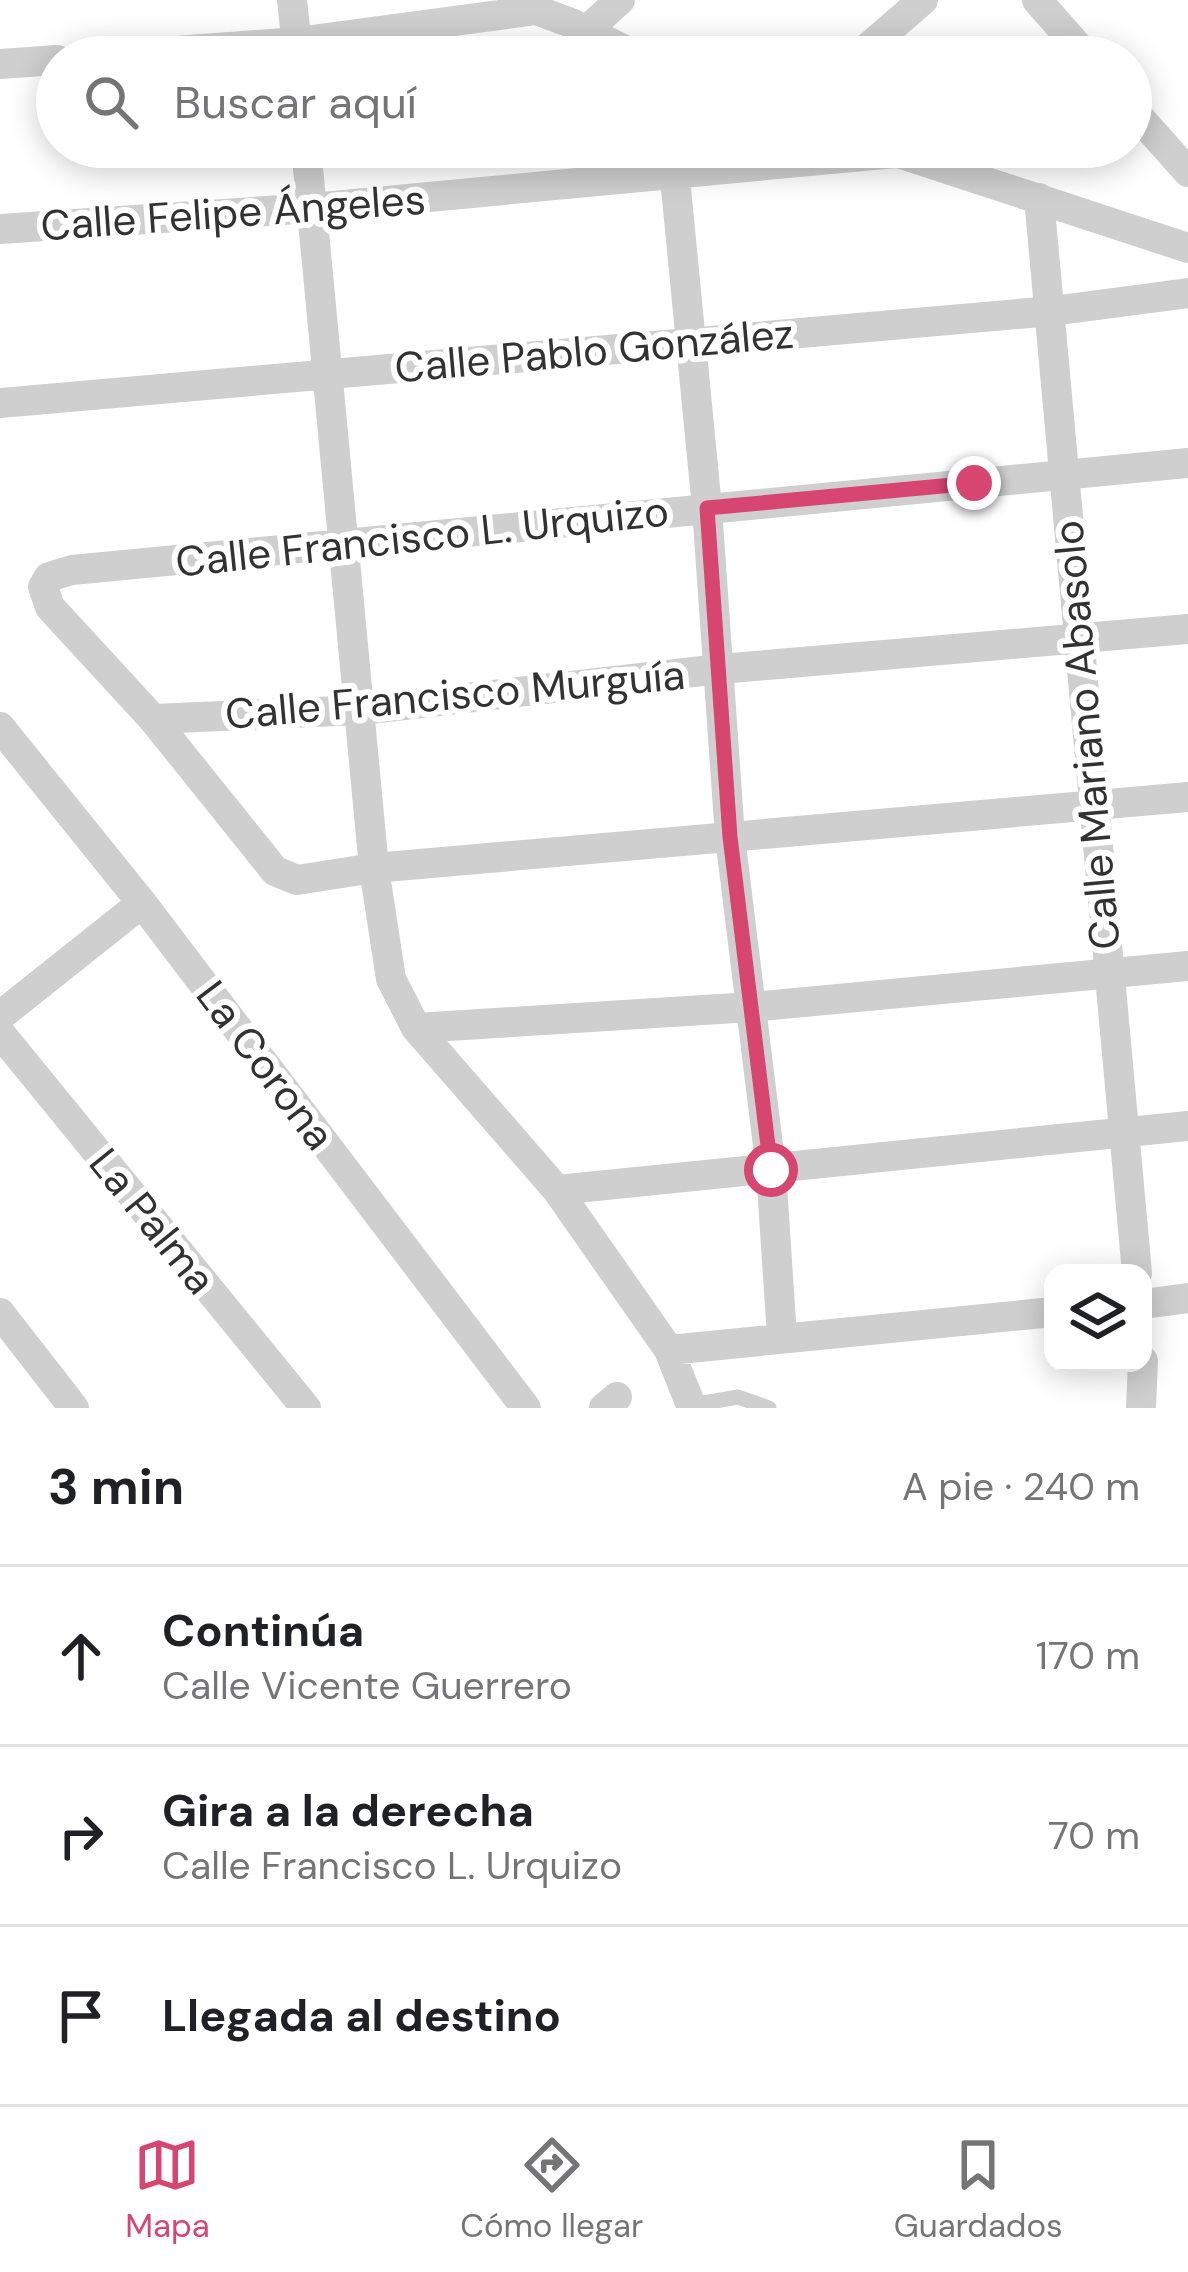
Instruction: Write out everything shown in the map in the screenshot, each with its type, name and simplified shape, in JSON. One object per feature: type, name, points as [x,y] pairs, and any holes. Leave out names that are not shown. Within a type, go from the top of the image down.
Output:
[{"type":"street","points":[[292,0],[296,36]]},
{"type":"street","points":[[576,18],[620,0]]},
{"type":"street","points":[[881,36],[922,0]]},
{"type":"street","points":[[1036,0],[1068,36]]},
{"type":"street","points":[[366,36],[519,5],[576,18],[605,36]]},
{"type":"street","points":[[0,64],[36,61]]},
{"type":"street","points":[[1152,131],[1188,172]]},
{"type":"street","points":[[308,168],[374,868],[391,979],[416,1028],[557,1190],[669,1350],[692,1407]]},
{"type":"street","name":"Calle Felipe Ángeles","points":[[0,229],[312,208],[620,168]]},
{"type":"street","points":[[675,168],[707,508],[730,837],[771,1170],[782,1337]]},
{"type":"street","points":[[945,168],[1188,248]]},
{"type":"street","name":"Calle Mariano Abasolo","points":[[1039,198],[1136,1264]]},
{"type":"street","name":"Calle Pablo González","points":[[0,403],[1052,311],[1188,293]]},
{"type":"street","name":"Calle Francisco L. Urquizo","points":[[153,719],[50,607],[43,587],[57,572],[1188,463]]},
{"type":"street","name":"Calle Francisco Murguía","points":[[153,719],[362,710],[720,668],[1188,629]]},
{"type":"street","points":[[153,719],[275,871],[297,880],[374,868],[1188,796]]},
{"type":"street","name":"La Corona","points":[[0,727],[142,903],[526,1408]]},
{"type":"street","points":[[0,1016],[142,903]]},
{"type":"street","points":[[416,1028],[751,1006],[1188,965]]},
{"type":"street","name":"La Palma","points":[[0,1034],[305,1408]]},
{"type":"street","points":[[557,1190],[1188,1126]]},
{"type":"street","points":[[1152,1303],[1188,1298]]},
{"type":"street","points":[[0,1313],[74,1408]]},
{"type":"street","points":[[669,1350],[1044,1313]]},
{"type":"street","points":[[1141,1408],[1142,1372]]},
{"type":"street","points":[[49,1375],[51,1408]]},
{"type":"lane","points":[[692,1407],[738,1397],[769,1408]]},
{"type":"route","points":[[771,1170],[730,837],[707,508],[974,483]]}]
